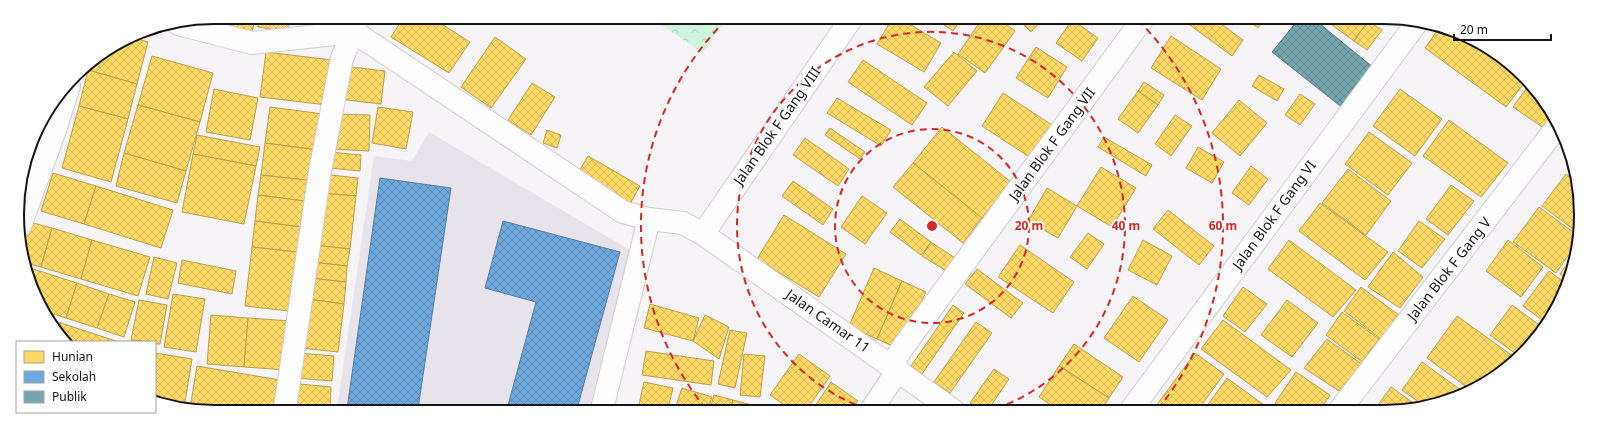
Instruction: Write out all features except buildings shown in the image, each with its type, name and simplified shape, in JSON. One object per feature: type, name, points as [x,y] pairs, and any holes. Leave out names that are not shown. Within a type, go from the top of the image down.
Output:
[{"type":"street","name":"Jalan Blok F Gang VIII","points":[[703,234],[848,24]]},
{"type":"street","name":"Jalan Blok F Gang VII","points":[[874,405],[895,368],[908,340],[1139,24]]},
{"type":"street","name":"Jalan Camar 11","points":[[355,25],[623,212],[649,219],[683,223],[703,234],[946,405]]},
{"type":"street","points":[[187,26],[252,43],[355,25]]},
{"type":"street","points":[[285,405],[320,171],[342,58],[355,25]]},
{"type":"street","name":"Jalan Blok F Gang VI","points":[[1135,405],[1414,27]]},
{"type":"street","points":[[24,215],[66,95]]},
{"type":"street","name":"Jalan Blok F Gang V","points":[[1344,405],[1554,131]]},
{"type":"street","points":[[603,405],[649,219]]},
{"type":"shaded area","points":[[429,132],[630,250],[590,405],[338,405],[374,156],[412,161]]},
{"type":"green space","points":[[660,24],[723,24],[703,53]]}]
